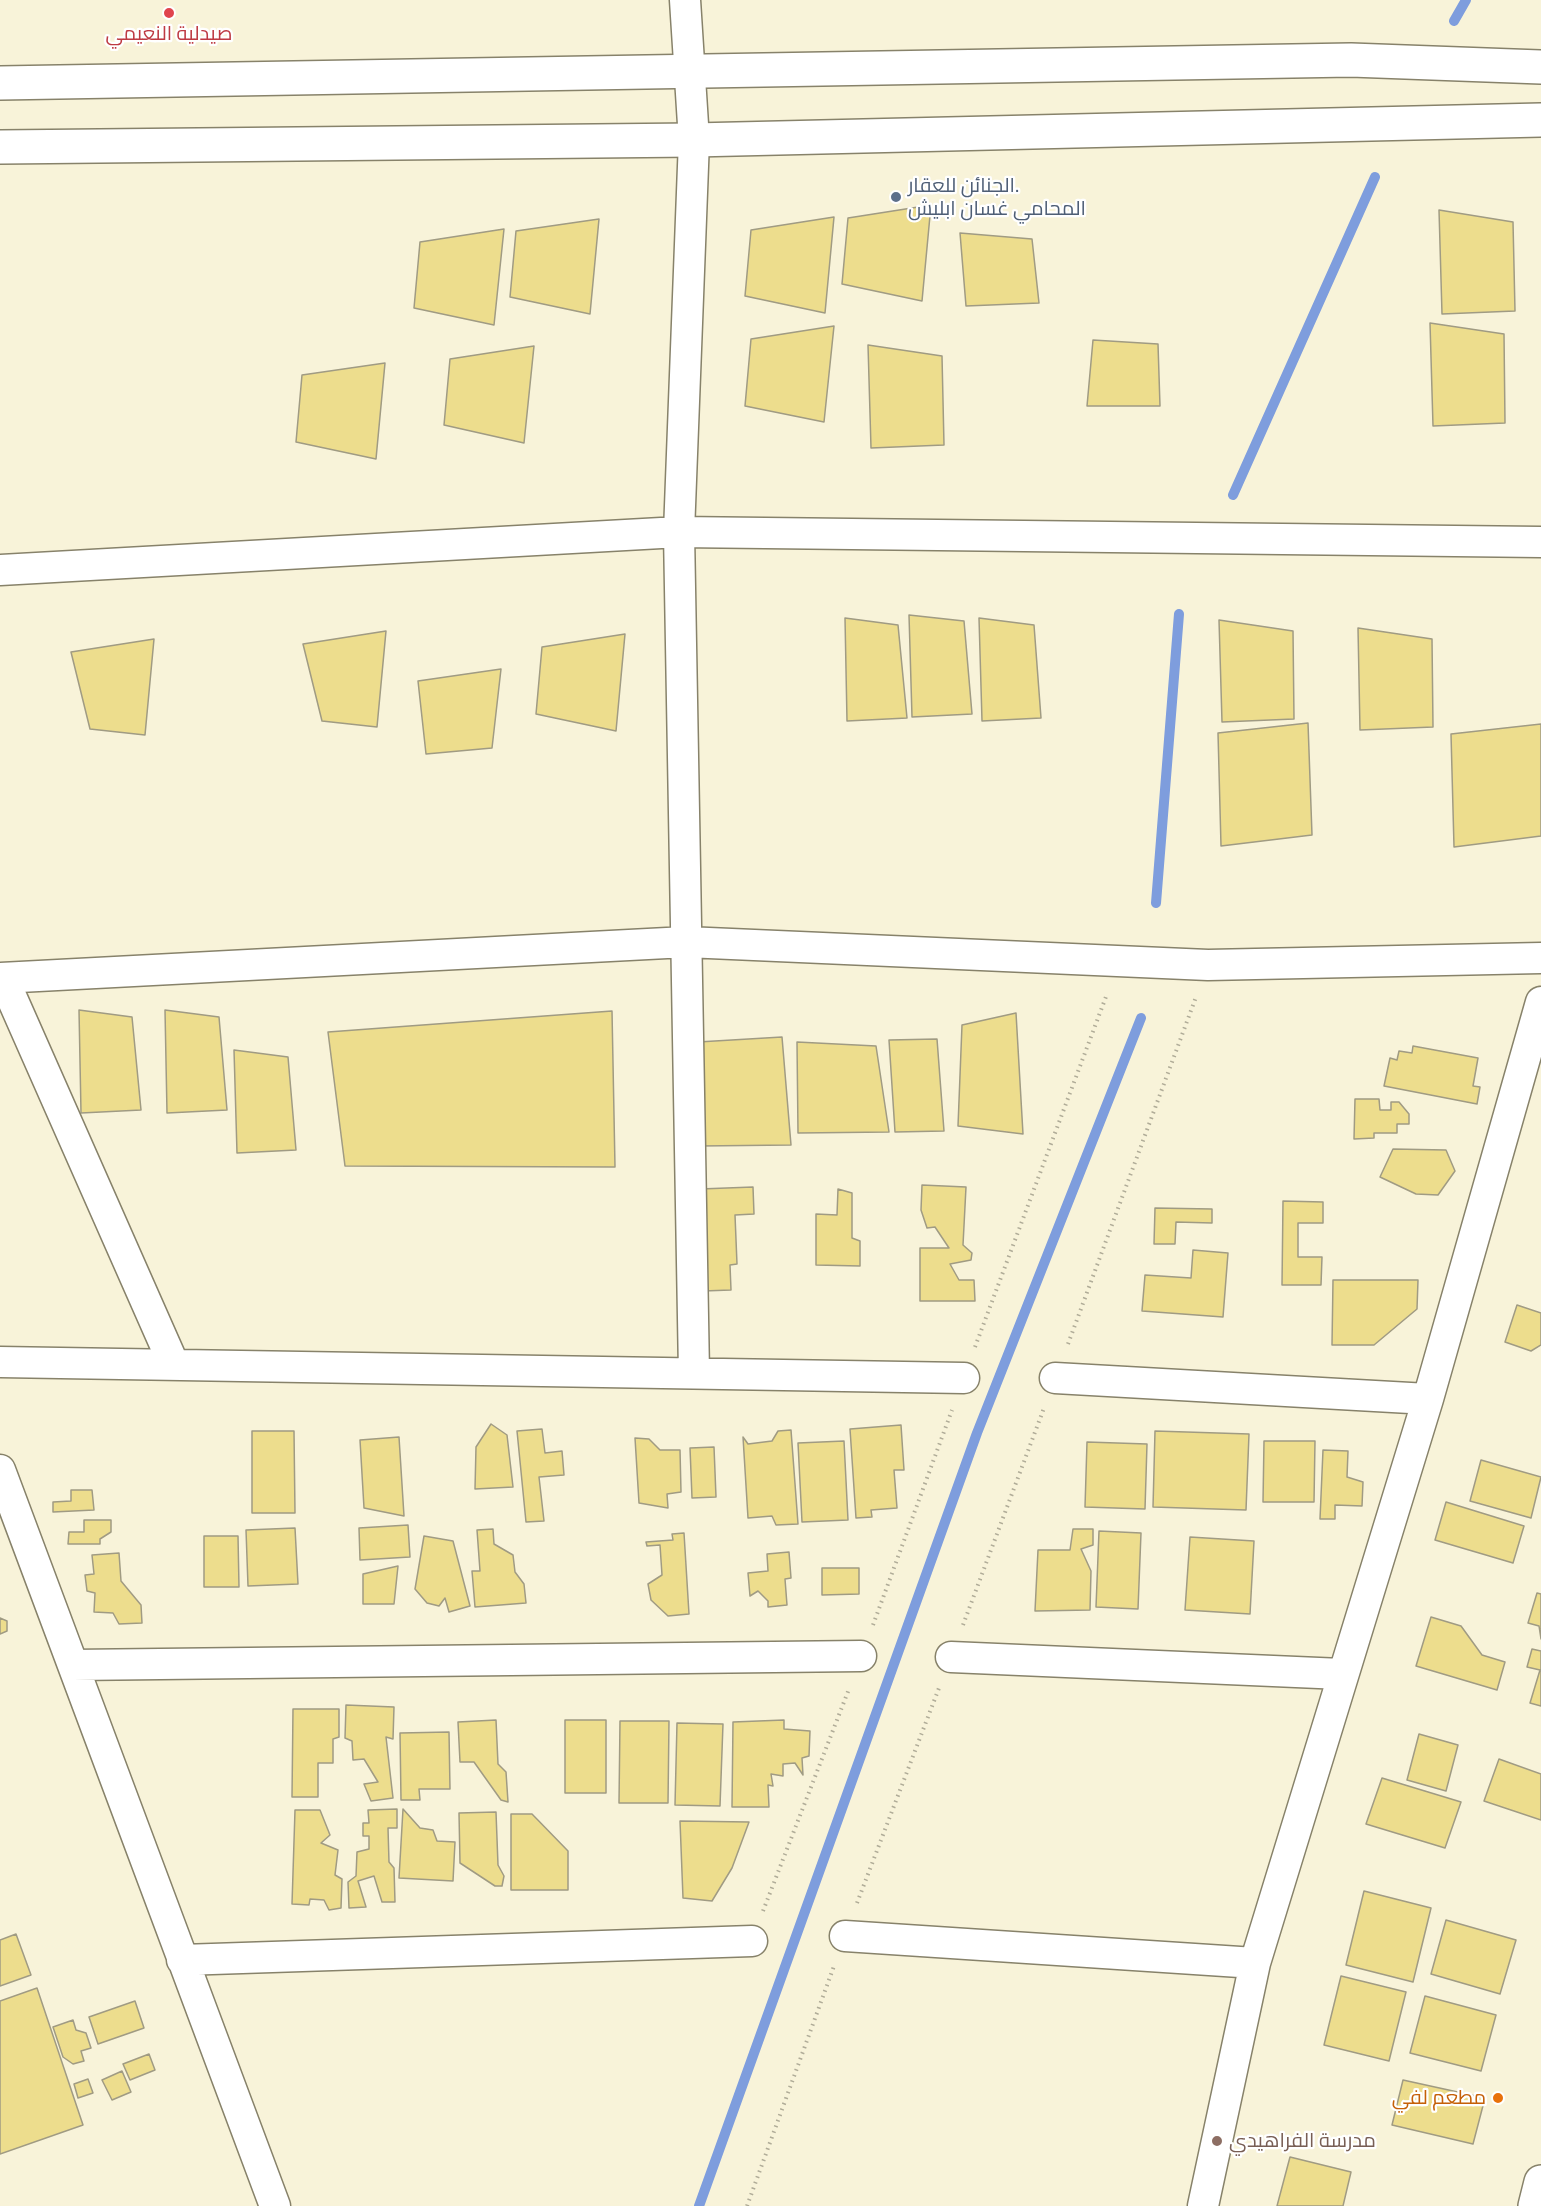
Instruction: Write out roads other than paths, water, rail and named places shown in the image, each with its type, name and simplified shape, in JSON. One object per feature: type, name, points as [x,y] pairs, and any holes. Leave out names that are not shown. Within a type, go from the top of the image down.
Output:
[{"type":"street","points":[[686,0],[694,140],[679,532],[694,1373]]},
{"type":"street","points":[[0,83],[1351,60],[1541,67]]},
{"type":"street","points":[[0,147],[694,140],[1541,120]]},
{"type":"street","points":[[0,570],[679,532],[1541,542]]},
{"type":"street","points":[[174,1365],[2,978],[686,942],[1208,965],[1541,958]]},
{"type":"street","points":[[1203,2206],[1255,1964],[1428,1399],[1541,1002]]},
{"type":"street","points":[[0,1362],[964,1378]]},
{"type":"street","points":[[1055,1378],[1428,1399]]},
{"type":"street","points":[[0,1470],[275,2206]]},
{"type":"street","points":[[74,1665],[861,1656]]},
{"type":"street","points":[[951,1657],[1342,1674]]},
{"type":"street","points":[[845,1936],[1255,1964]]},
{"type":"street","points":[[182,1960],[752,1941]]},
{"type":"street","points":[[1535,2206],[1541,2182]]},
{"type":"waterway","points":[[1454,21],[1466,0]]},
{"type":"waterway","points":[[1233,495],[1375,177]]},
{"type":"waterway","points":[[1156,903],[1179,614]]},
{"type":"waterway","points":[[699,2206],[977,1433],[1141,1018]]},
{"type":"place","name":"صيدلية النعيمي","points":[[169,13]]},
{"type":"place","name":"الجنائن للعقار. المحامي غسان ابليش","points":[[896,197]]},
{"type":"place","name":"مطعم لفي","points":[[1498,2098]]},
{"type":"place","name":"مدرسة الفراهيدي","points":[[1217,2141]]}]
